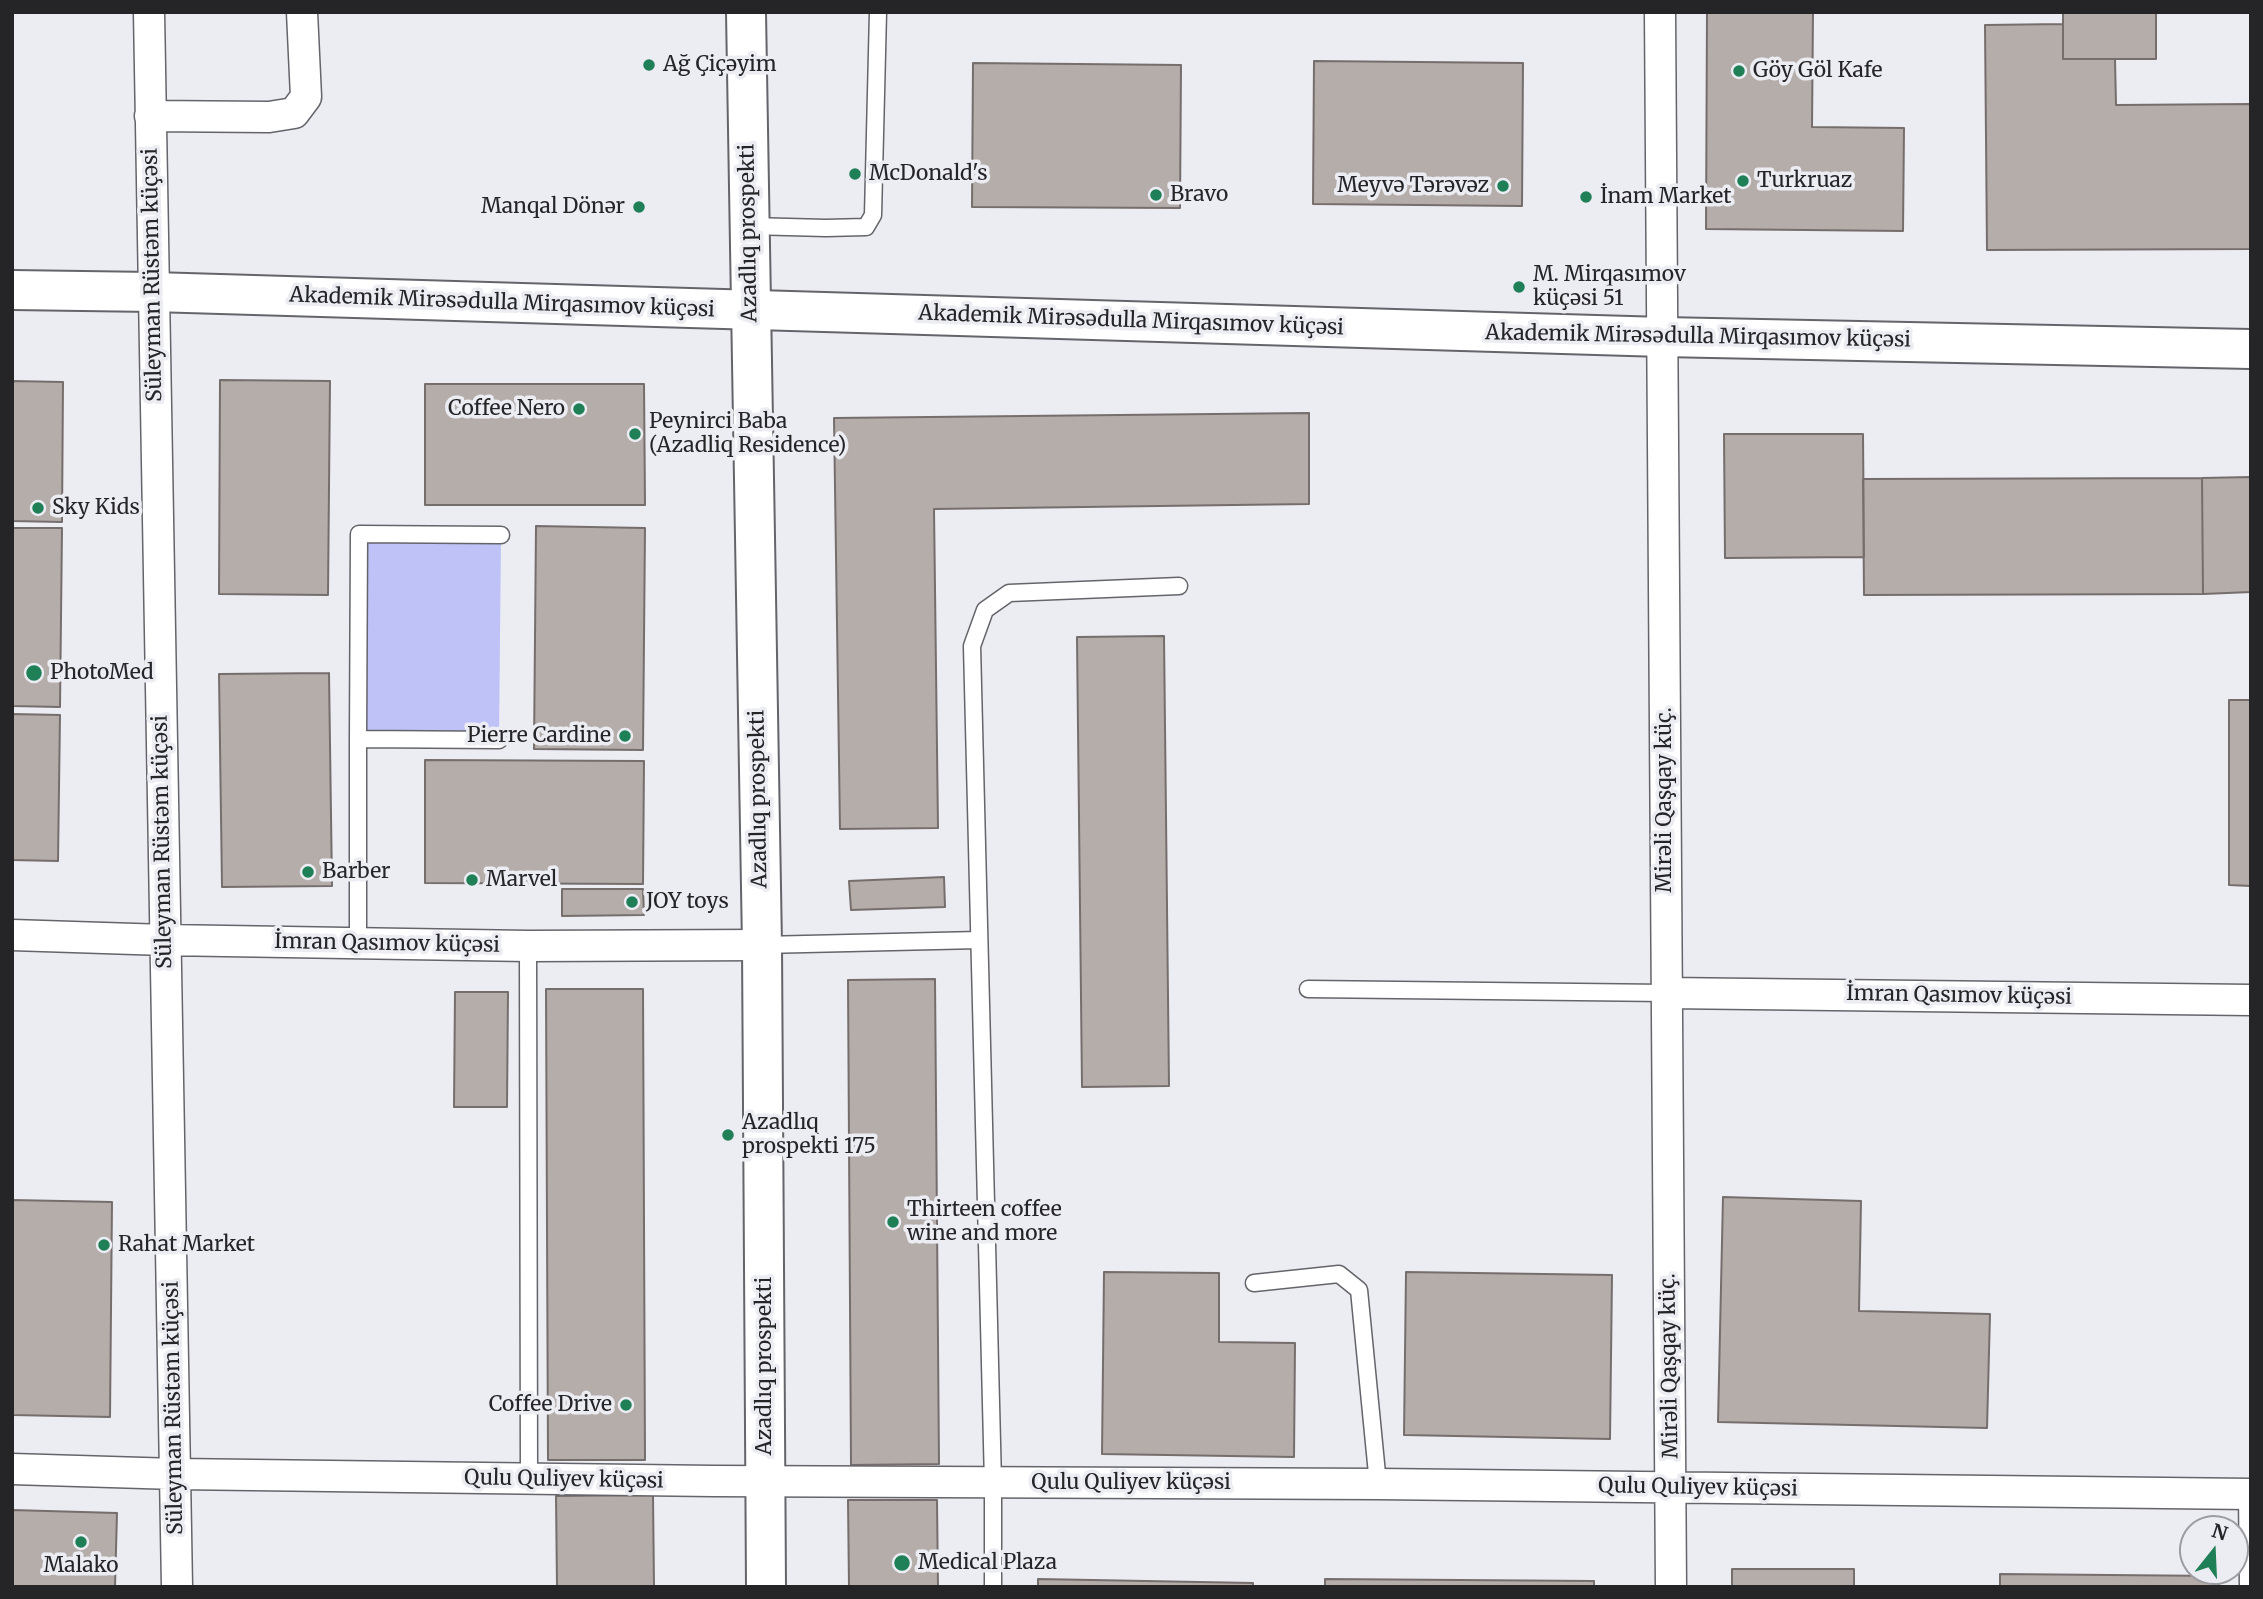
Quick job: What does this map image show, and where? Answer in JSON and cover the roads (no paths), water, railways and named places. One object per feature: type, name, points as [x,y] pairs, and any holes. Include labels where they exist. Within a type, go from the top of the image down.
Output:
[{"type":"street","name":"Süleyman Rüstəm küçəsi","points":[[149,12],[177,1587]]},
{"type":"street","points":[[150,116],[269,117],[294,113],[306,97],[303,12]]},
{"type":"street","name":"Azadlıq prospekti","points":[[746,12],[749,310],[762,945],[766,1587]]},
{"type":"street","name":"Mirəli Qaşqay küç.","points":[[1660,12],[1671,1587]]},
{"type":"street","name":"Akademik Mirəsədulla Mirqasımov küçəsi","points":[[12,290],[1663,337],[2251,349]]},
{"type":"street","name":"İmran Qasımov küçəsi","points":[[12,935],[527,946],[762,945]]},
{"type":"street","name":"İmran Qasımov küçəsi","points":[[1667,993],[2251,999]]},
{"type":"street","name":"Qulu Quliyev küçəsi","points":[[12,1469],[176,1474],[766,1482],[1378,1484],[2249,1494]]},
{"type":"lane","points":[[749,226],[827,229],[866,227],[873,215],[877,12]]},
{"type":"lane","points":[[358,943],[359,534],[501,535]]},
{"type":"lane","points":[[993,1587],[993,1483],[972,646],[985,610],[1009,593],[1179,586]]},
{"type":"lane","points":[[358,739],[499,740]]},
{"type":"lane","points":[[762,945],[979,940]]},
{"type":"lane","points":[[527,946],[529,1479]]},
{"type":"lane","points":[[1308,989],[1667,993]]},
{"type":"lane","points":[[1254,1283],[1339,1275],[1359,1290],[1378,1484]]},
{"type":"lane","points":[[2248,1587],[2249,1494]]},
{"type":"place","name":"Ağ Çiçəyim","points":[[649,65]]},
{"type":"place","name":"Göy Göl Kafe","points":[[1739,71]]},
{"type":"place","name":"McDonald's","points":[[855,174]]},
{"type":"place","name":"Turkruaz","points":[[1743,181]]},
{"type":"place","name":"Meyvə Tərəvəz","points":[[1503,186]]},
{"type":"place","name":"Bravo","points":[[1156,195]]},
{"type":"place","name":"İnam Market","points":[[1586,197]]},
{"type":"place","name":"Manqal Dönər","points":[[639,207]]},
{"type":"place","name":"M. Mirqasımov küçəsi 51","points":[[1519,287]]},
{"type":"place","name":"Coffee Nero","points":[[579,409]]},
{"type":"place","name":"Peynirci Baba (Azadliq Residence)","points":[[635,434]]},
{"type":"place","name":"Sky Kids","points":[[38,508]]},
{"type":"place","name":"PhotoMed","points":[[34,673]]},
{"type":"place","name":"Pierre Cardine","points":[[625,736]]},
{"type":"place","name":"Barber","points":[[308,872]]},
{"type":"place","name":"Marvel","points":[[472,880]]},
{"type":"place","name":"JOY toys","points":[[632,902]]},
{"type":"place","name":"Azadlıq prospekti 175","points":[[728,1135]]},
{"type":"place","name":"Thirteen coffee wine and more","points":[[893,1222]]},
{"type":"place","name":"Rahat Market","points":[[104,1245]]},
{"type":"place","name":"Coffee Drive","points":[[626,1405]]},
{"type":"place","name":"Malako","points":[[81,1542]]},
{"type":"place","name":"Medical Plaza","points":[[902,1563]]}]
